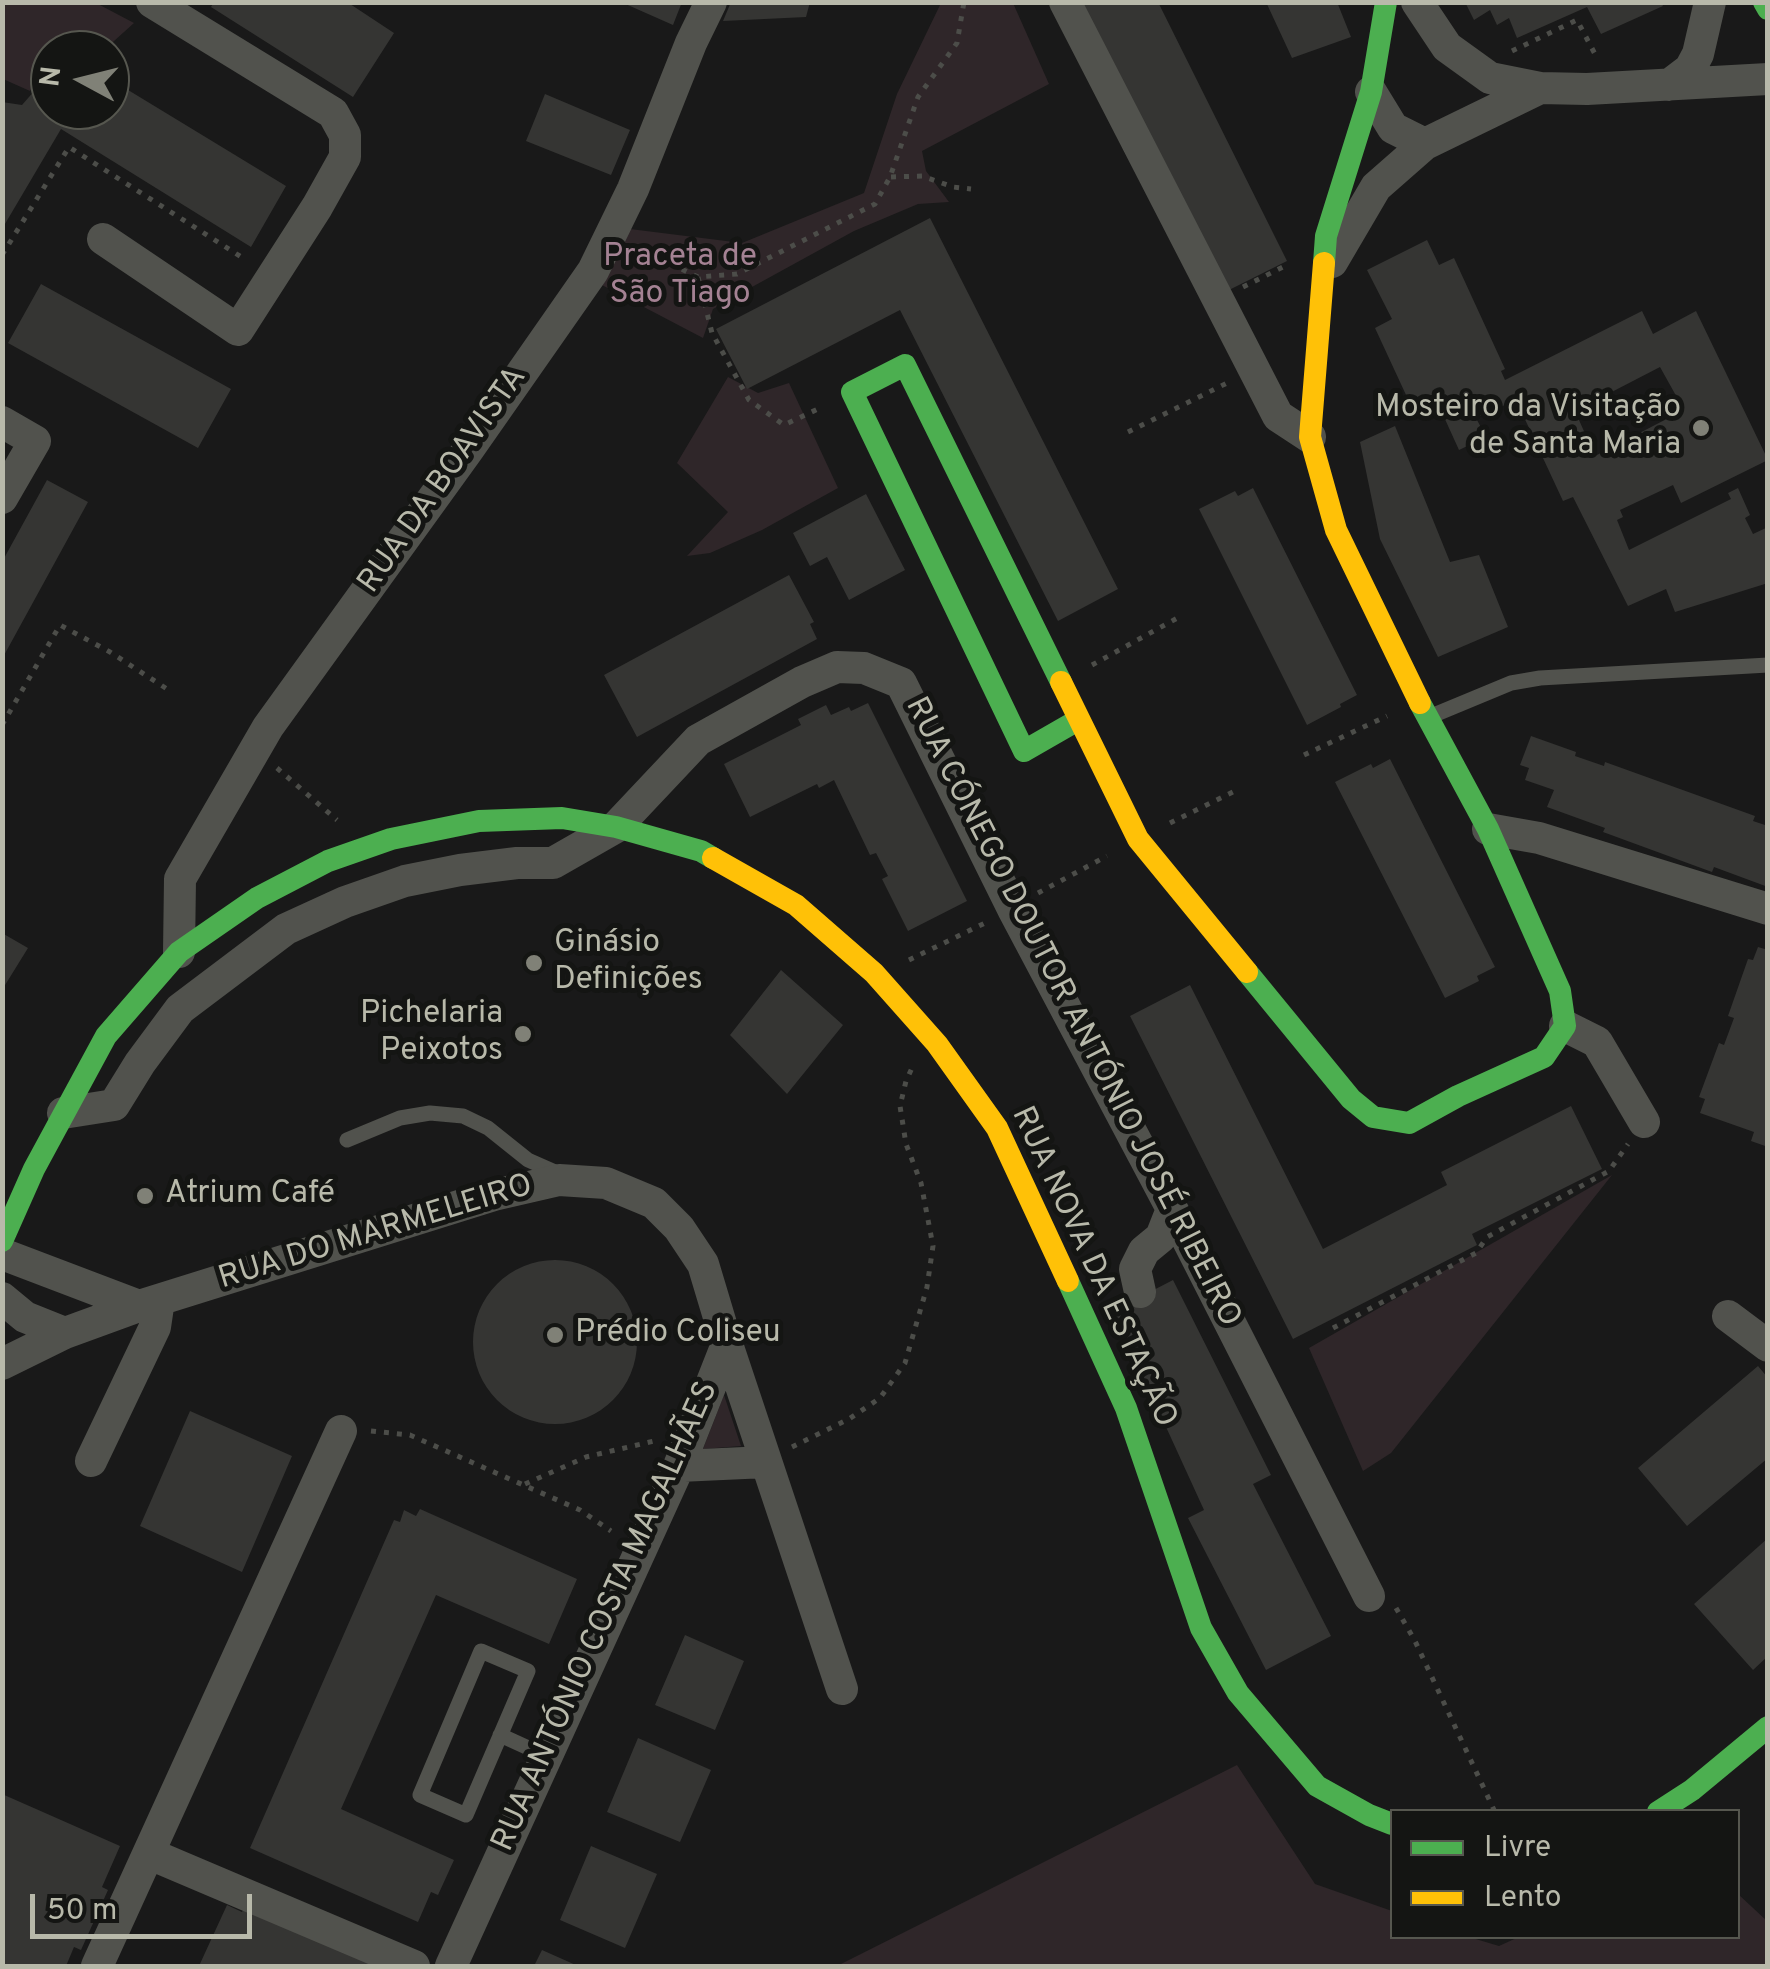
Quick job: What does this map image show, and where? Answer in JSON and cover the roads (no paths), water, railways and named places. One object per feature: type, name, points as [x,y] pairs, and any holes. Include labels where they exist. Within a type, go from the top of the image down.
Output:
[{"type":"street","points":[[104,240],[238,330],[345,158],[344,135],[333,114],[152,2]]},
{"type":"street","name":"RUA DA BOAVISTA","points":[[179,952],[180,879],[268,727],[593,271],[633,189],[710,2]]},
{"type":"street","points":[[1065,2],[1278,416],[1310,437]]},
{"type":"street","points":[[1078,720],[1024,751],[852,392],[904,365],[1138,839],[1351,1099],[1372,1117],[1409,1122],[1544,1057],[1566,1026],[1560,991],[1488,829],[1427,718],[1336,530],[1310,437],[1313,268],[1371,92],[1386,2]]},
{"type":"street","points":[[1417,2],[1447,47],[1490,78],[1540,88],[1587,89],[1768,80]]},
{"type":"street","points":[[1669,85],[1690,69],[1698,54],[1710,2]]},
{"type":"street","points":[[1313,268],[1376,186],[1426,144],[1540,88]]},
{"type":"street","points":[[1371,92],[1393,128],[1426,144]]},
{"type":"street","points":[[2,422],[35,441],[2,498]]},
{"type":"street","name":"RUA CÓNEGO DOUTOR ANTÓNIO JOSÉ RIBEIRO","points":[[63,1113],[114,1105],[180,1008],[286,929],[344,902],[405,881],[498,865],[553,862],[616,827],[698,740],[802,682],[837,667],[864,668],[901,683],[1013,908],[1384,1602]]},
{"type":"street","name":"RUA NOVA DA ESTAÇÃO","points":[[2,1241],[34,1169],[106,1036],[179,952],[257,898],[328,861],[391,839],[479,821],[562,818],[616,827],[701,852],[796,905],[874,973],[938,1044],[997,1128],[1063,1268],[1126,1408],[1201,1628],[1238,1693],[1318,1786],[1390,1823]]},
{"type":"street","points":[[1488,829],[1539,838],[1768,909]]},
{"type":"street","points":[[1566,1026],[1597,1042],[1644,1122]]},
{"type":"street","name":"RUA DO MARMELEIRO","points":[[2,1364],[65,1333],[149,1303],[494,1195],[559,1180],[606,1183],[654,1203],[679,1228],[703,1264]]},
{"type":"street","points":[[1140,1292],[1135,1269],[1144,1251],[1161,1237],[1172,1209]]},
{"type":"street","points":[[2,1254],[149,1303],[155,1327],[91,1461]]},
{"type":"street","name":"RUA ANTÓNIO COSTA MAGALHÃES","points":[[451,1966],[679,1466],[727,1344],[703,1264]]},
{"type":"street","points":[[2,1298],[25,1317],[65,1333]]},
{"type":"street","points":[[1728,1316],[1768,1346]]},
{"type":"street","points":[[727,1344],[842,1689]]},
{"type":"street","points":[[97,1966],[341,1431]]},
{"type":"street","points":[[679,1466],[766,1462]]},
{"type":"street","points":[[1663,1809],[1692,1790],[1768,1727]]},
{"type":"street","points":[[150,1854],[414,1966]]},
{"type":"lane","points":[[1427,718],[1511,683],[1540,678],[1768,665]]},
{"type":"lane","points":[[347,1140],[400,1118],[430,1113],[463,1116],[488,1128],[528,1160],[574,1181]]},
{"type":"lane","points":[[481,1651],[528,1671],[500,1736],[466,1815],[420,1795],[481,1651]]},
{"type":"lane","points":[[500,1736],[546,1756]]},
{"type":"place","name":"Mosteiro da Visitação de Santa Maria","points":[[1701,428]]},
{"type":"place","name":"Ginásio Definições","points":[[534,963]]},
{"type":"place","name":"Pichelaria Peixotos","points":[[523,1034]]},
{"type":"place","name":"Atrium Café","points":[[145,1196]]},
{"type":"place","name":"Prédio Coliseu","points":[[555,1335]]},
{"type":"park label","name":"Praceta de São Tiago","points":[[680,278]]}]
